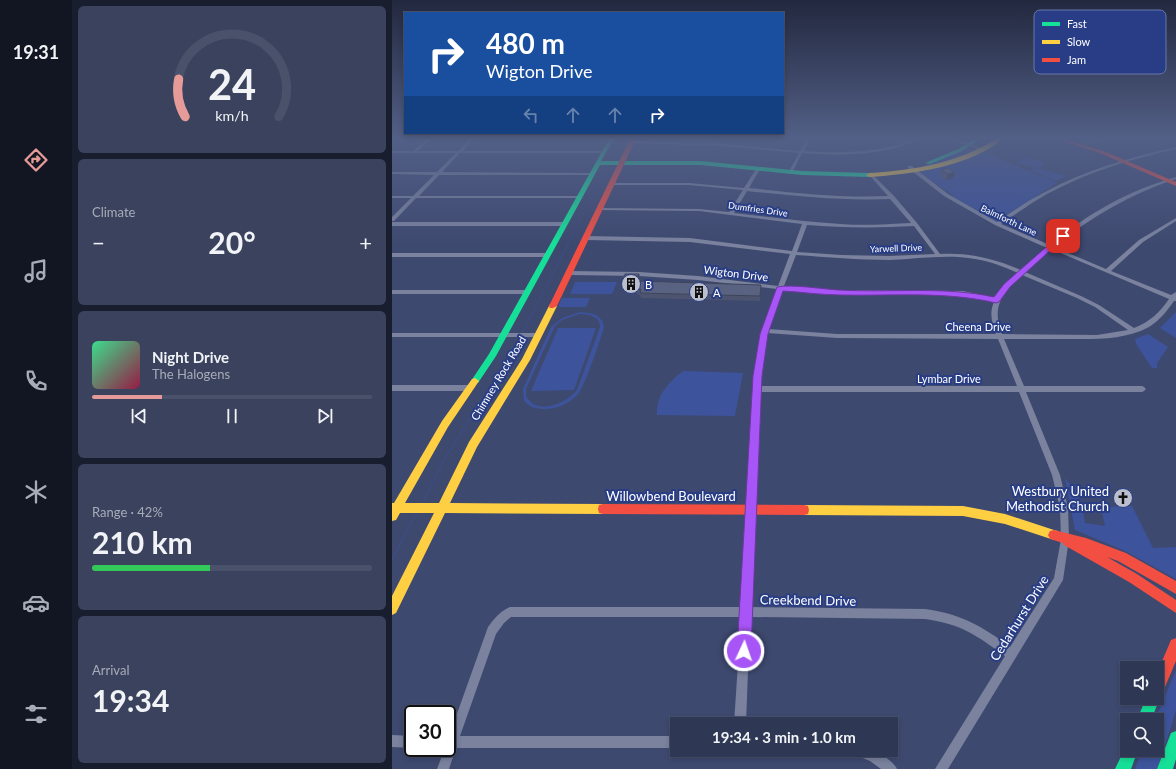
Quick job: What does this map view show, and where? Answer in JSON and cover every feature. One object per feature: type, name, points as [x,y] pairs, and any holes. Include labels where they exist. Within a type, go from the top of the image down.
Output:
[{"type":"main road","name":"Chimney Rock Road","points":[[392,609],[440,509],[473,445],[526,360],[534,335],[569,273],[612,184],[615,173]]},
{"type":"main road","points":[[790,173],[839,176],[886,173]]},
{"type":"main road","points":[[1154,173],[1173,181]]},
{"type":"main road","name":"Chimney Rock Road","points":[[394,511],[445,424],[508,335],[526,292],[591,174]]},
{"type":"main road","name":"Willowbend Boulevard","points":[[394,511],[408,508],[962,511],[1005,519],[1065,539],[1086,542],[1122,557],[1176,588]]},
{"type":"main road","name":"Willowbend Boulevard","points":[[1065,539],[1085,552],[1133,578],[1176,607]]},
{"type":"main road","points":[[1164,673],[1176,645]]},
{"type":"main road","points":[[1165,769],[1176,738]]},
{"type":"main road","points":[[1123,769],[1128,757]]},
{"type":"street","points":[[392,173],[591,174]]},
{"type":"street","points":[[392,220],[438,173]]},
{"type":"street","points":[[731,213],[755,173]]},
{"type":"street","name":"Balmforth Lane","points":[[917,173],[946,196],[997,224],[1049,247],[1175,297]]},
{"type":"street","points":[[997,224],[1047,193],[1093,173]]},
{"type":"street","points":[[872,175],[915,224],[938,255]]},
{"type":"street","points":[[996,300],[1007,285],[1049,247],[1079,224],[1104,208],[1127,196],[1173,181]]},
{"type":"street","points":[[612,184],[693,184],[832,198],[892,197]]},
{"type":"street","points":[[392,197],[579,197]]},
{"type":"street","name":"Dumfries Drive","points":[[600,209],[685,209],[731,213],[805,223],[866,226],[915,224]]},
{"type":"street","points":[[1108,271],[1141,241],[1176,219]]},
{"type":"street","points":[[740,717],[757,389],[764,331],[805,223]]},
{"type":"street","points":[[392,224],[564,224]]},
{"type":"street","name":"Yarwell Drive","points":[[586,238],[690,240],[794,253],[861,258],[938,255],[975,257],[1022,272],[1098,306],[1134,331]]},
{"type":"street","points":[[392,255],[547,255]]},
{"type":"street","name":"Wigton Drive","points":[[569,273],[668,276],[839,293],[959,293],[996,300]]},
{"type":"street","points":[[392,292],[526,292]]},
{"type":"street","name":"Cheena Drive","points":[[764,331],[837,336],[1097,337],[1134,331],[1151,323],[1175,297]]},
{"type":"street","name":"Cedarhurst Drive","points":[[941,769],[1058,580],[1065,539],[1064,508],[1061,490],[1050,458],[993,318],[996,300]]},
{"type":"street","points":[[392,335],[534,335]]},
{"type":"street","points":[[392,388],[470,388]]},
{"type":"street","name":"Lymbar Drive","points":[[757,389],[1142,389]]},
{"type":"street","name":"Creekbend Drive","points":[[456,726],[492,631],[500,619],[510,612],[515,611],[925,614],[944,616],[970,626],[1011,654]]},
{"type":"street","points":[[392,741],[404,742]]},
{"type":"street","points":[[456,742],[670,742]]},
{"type":"street","points":[[443,769],[446,757]]},
{"type":"street","points":[[874,757],[891,769]]},
{"type":"shaded area","points":[[921,173],[1033,173],[1057,183],[996,221],[956,198]]},
{"type":"shaded area","points":[[1037,173],[1055,173],[1067,176],[1056,181],[1042,176],[1043,175]]},
{"type":"shaded area","points":[[575,282],[617,282],[612,294],[570,294]]},
{"type":"shaded area","points":[[562,298],[590,298],[586,307],[558,307]]},
{"type":"shaded area","points":[[580,312],[588,313],[601,319],[604,327],[589,372],[578,394],[567,403],[559,407],[539,409],[528,404],[524,400],[523,389],[551,327],[562,318]],"holes":[[[583,314],[596,318],[600,323],[600,327],[577,390],[566,400],[552,406],[544,407],[531,402],[526,396],[526,389],[555,326],[562,320]]]},
{"type":"shaded area","points":[[1176,312],[1176,338],[1160,328]]},
{"type":"shaded area","points":[[558,328],[596,328],[574,390],[531,391]]},
{"type":"shaded area","points":[[1148,334],[1168,347],[1157,363],[1157,368],[1152,368],[1136,344],[1135,339]]},
{"type":"shaded area","points":[[683,371],[743,373],[735,416],[657,415],[657,408],[661,395],[672,380]]},
{"type":"shaded area","points":[[1065,478],[1070,484],[1076,485],[1079,499],[1081,500],[1085,523],[1105,526],[1101,507],[1132,506],[1153,548],[1176,547],[1176,579],[1125,551],[1075,530]]},
{"type":"shaded area","points":[[1176,670],[1176,710],[1164,749],[1164,713],[1158,713],[1161,705],[1164,705],[1164,699]]},
{"type":"shaded area","points":[[1139,757],[1161,757],[1157,769],[1135,769]]},
{"type":"building","points":[[625,274],[639,274],[635,284],[621,283]]},
{"type":"building","points":[[639,281],[761,285],[760,296],[640,293],[641,289],[635,289]]},
{"type":"waterway","points":[[571,237],[604,173]]},
{"type":"waterway","points":[[421,505],[446,457],[514,349],[572,236]]},
{"type":"waterway","points":[[401,542],[417,512]]},
{"type":"waterway","points":[[392,559],[402,541]]},
{"type":"traffic: fast","points":[[475,381],[492,356],[592,173]]},
{"type":"traffic: fast","points":[[801,173],[869,175]]},
{"type":"traffic: fast","points":[[1147,713],[1150,705]]},
{"type":"traffic: fast","points":[[1165,769],[1176,738]]},
{"type":"traffic: fast","points":[[1123,769],[1128,757]]},
{"type":"traffic: slow","points":[[869,175],[896,173]]},
{"type":"traffic: slow","points":[[392,609],[473,445],[526,360],[553,306]]},
{"type":"traffic: slow","points":[[392,516],[445,424],[475,381]]},
{"type":"traffic: slow","points":[[392,508],[603,509]]},
{"type":"traffic: slow","points":[[804,510],[963,511],[1005,519],[1054,535]]},
{"type":"traffic: jam","points":[[553,306],[617,173]]},
{"type":"traffic: jam","points":[[1150,173],[1176,184]]},
{"type":"traffic: jam","points":[[603,509],[804,510]]},
{"type":"traffic: jam","points":[[1054,535],[1086,543],[1122,557],[1176,588]]},
{"type":"traffic: jam","points":[[1068,541],[1133,578],[1176,607]]},
{"type":"traffic: jam","points":[[1164,673],[1176,645]]},
{"type":"place","name":"B","points":[[631,284]]},
{"type":"place","name":"A","points":[[699,292]]},
{"type":"place","name":"Westbury United Methodist Church","points":[[1123,498]]},
{"type":"route","points":[[744,651],[758,376],[764,334],[780,288],[839,293],[963,293],[996,300],[1007,285],[1063,236]]}]
